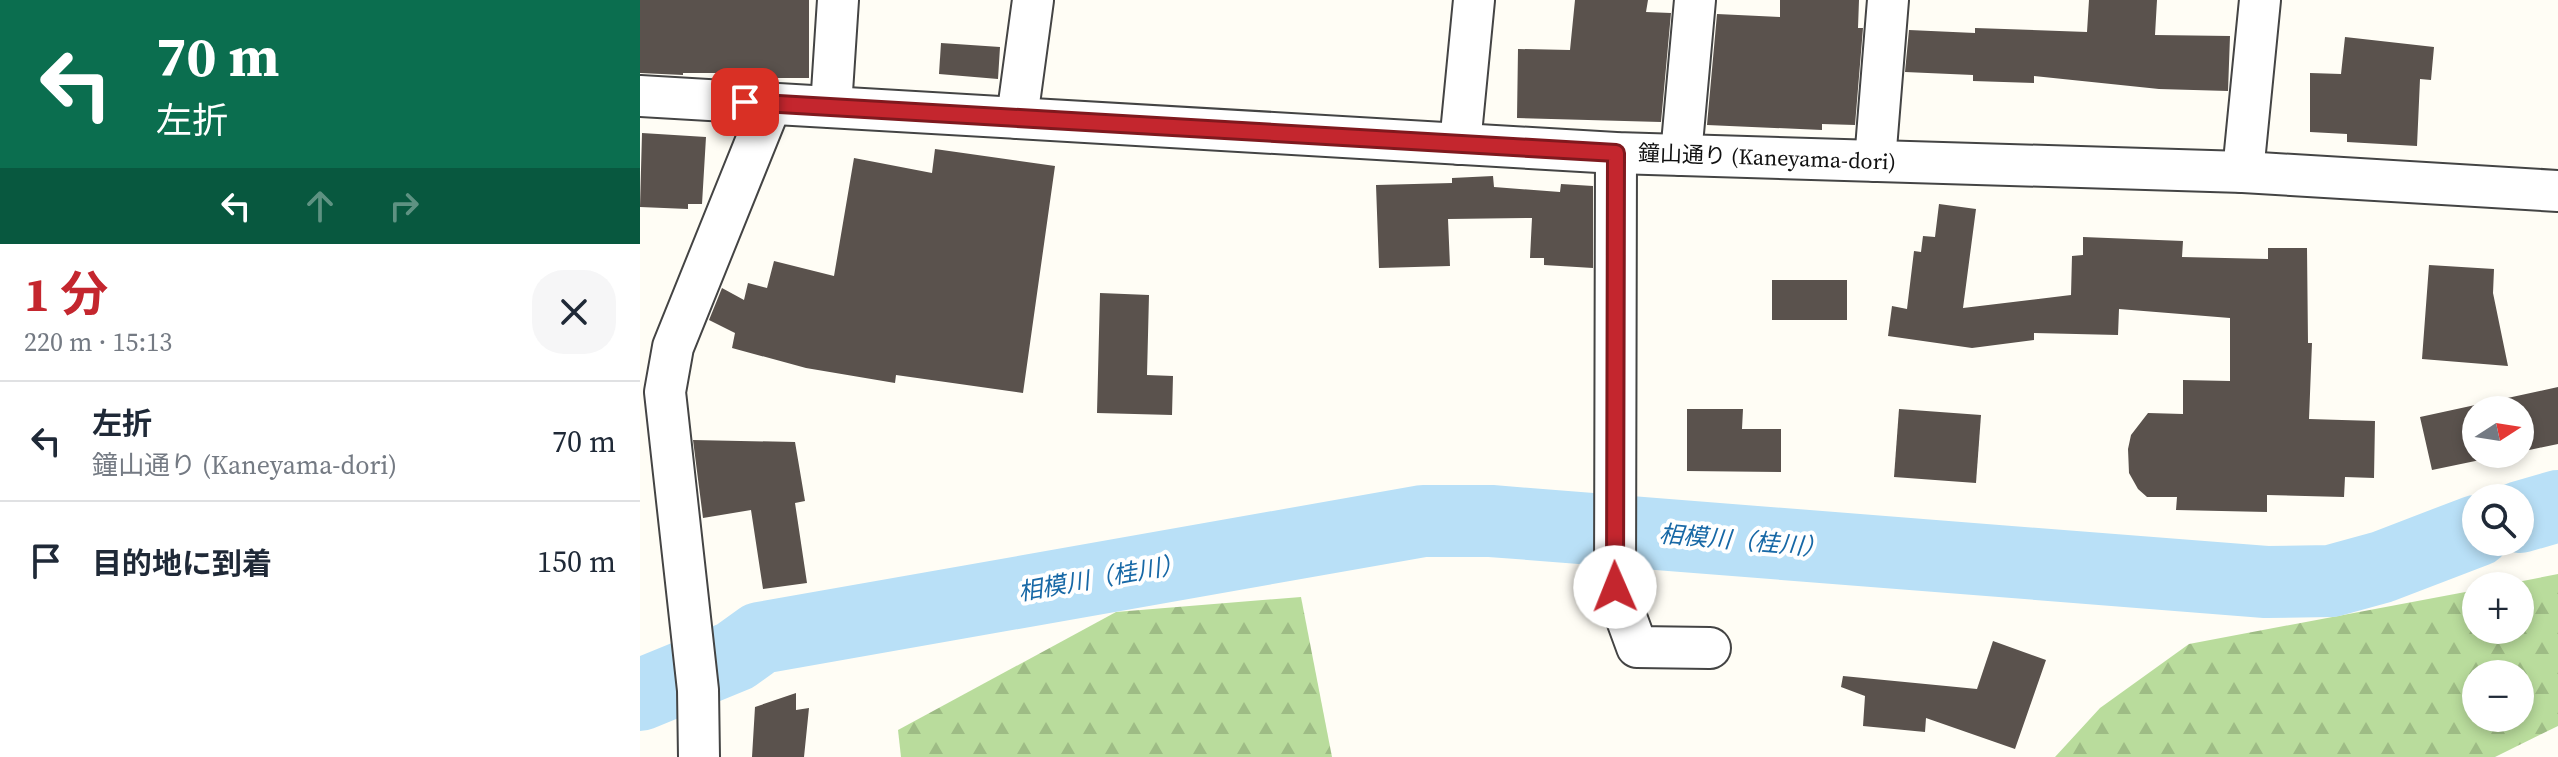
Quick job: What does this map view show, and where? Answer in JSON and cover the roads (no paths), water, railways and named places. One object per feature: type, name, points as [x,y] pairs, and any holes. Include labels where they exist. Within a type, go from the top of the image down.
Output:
[{"type":"street","points":[[831,107],[838,0]]},
{"type":"street","points":[[1017,118],[1033,0]]},
{"type":"street","points":[[1460,144],[1474,0]]},
{"type":"street","points":[[1681,155],[1695,0]]},
{"type":"street","points":[[1875,161],[1888,0]]},
{"type":"street","points":[[2243,172],[2260,0]]},
{"type":"street","name":"鐘山通り (Kaneyama-dori)","points":[[640,96],[1616,153],[2243,172],[2558,191]]},
{"type":"street","points":[[699,757],[698,690],[665,392],[673,347],[771,104]]},
{"type":"street","points":[[1616,153],[1615,587],[1637,647],[1710,648]]},
{"type":"waterway","name":"相模川（桂川）","points":[[2534,513],[2558,506]]},
{"type":"waterway","name":"相模川（桂川）","points":[[640,695],[735,656],[760,638],[1423,521],[1491,521],[2266,582],[2331,581],[2382,567],[2462,536]]}]
